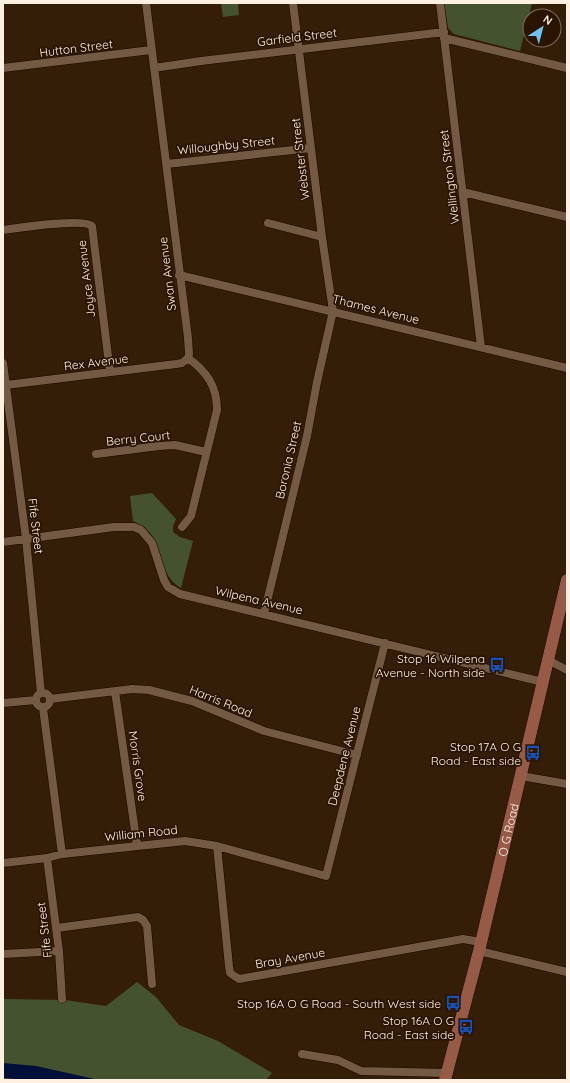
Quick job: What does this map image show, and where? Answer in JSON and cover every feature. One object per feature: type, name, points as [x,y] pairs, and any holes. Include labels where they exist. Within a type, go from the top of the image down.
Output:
[{"type":"main road","name":"O G Road","points":[[446,1077],[480,946],[567,580]]},
{"type":"street","name":"Swan Avenue","points":[[146,3],[188,338],[188,358]]},
{"type":"street","name":"Webster Street","points":[[293,3],[322,237],[333,311]]},
{"type":"street","name":"Wellington Street","points":[[440,3],[481,348]]},
{"type":"street","name":"Garfield Street","points":[[154,68],[299,49],[444,35]]},
{"type":"street","points":[[444,35],[567,68]]},
{"type":"street","name":"Hutton Street","points":[[3,68],[151,50]]},
{"type":"street","name":"Willoughby Street","points":[[167,164],[311,148]]},
{"type":"street","points":[[463,192],[567,217]]},
{"type":"street","name":"Joyce Avenue","points":[[3,230],[76,222],[89,224],[92,226],[110,372]]},
{"type":"street","points":[[268,223],[322,237]]},
{"type":"street","name":"Thames Avenue","points":[[179,275],[567,368]]},
{"type":"street","name":"Boronia Street","points":[[264,614],[307,436],[317,382],[333,311]]},
{"type":"street","points":[[182,527],[190,516],[217,410],[216,392],[210,380],[197,365],[188,358]]},
{"type":"street","name":"Rex Avenue","points":[[6,385],[176,364],[182,363],[188,358]]},
{"type":"street","name":"Fife Street","points":[[3,363],[26,539],[41,693]]},
{"type":"street","points":[[3,438],[12,437]]},
{"type":"street","name":"Berry Court","points":[[96,454],[159,446],[175,446],[206,452]]},
{"type":"street","name":"Wilpena Avenue","points":[[3,542],[114,527],[134,527],[141,530],[152,543],[161,575],[168,586],[180,594],[385,643],[544,677]]},
{"type":"street","name":"Deepdene Avenue","points":[[326,876],[385,643]]},
{"type":"street","points":[[548,660],[564,669]]},
{"type":"street","points":[[544,677],[564,669]]},
{"type":"street","name":"Harris Road","points":[[50,699],[145,689],[192,701],[264,731],[357,755]]},
{"type":"street","name":"Morris Grove","points":[[115,691],[137,845]]},
{"type":"street","points":[[41,693],[49,696],[50,699],[48,706],[43,708],[37,705],[36,700],[38,694],[41,693]]},
{"type":"street","points":[[3,704],[36,700]]},
{"type":"street","points":[[43,708],[62,854]]},
{"type":"street","points":[[521,776],[567,784]]},
{"type":"street","name":"William Road","points":[[3,863],[177,840],[217,846],[326,876]]},
{"type":"street","name":"Bray Avenue","points":[[217,846],[230,973],[239,979],[463,939],[480,946]]},
{"type":"street","name":"Fife Street","points":[[47,858],[57,928],[62,999]]},
{"type":"street","points":[[57,928],[138,917],[143,920],[147,926],[152,984]]},
{"type":"street","points":[[480,946],[567,972]]},
{"type":"street","points":[[3,954],[59,951]]},
{"type":"street","points":[[302,1054],[338,1060],[362,1071],[446,1077]]},
{"type":"green space","points":[[221,3],[238,3],[239,15],[223,17]]},
{"type":"green space","points":[[444,3],[532,3],[531,8],[522,8],[522,43],[520,51],[454,34],[448,28]]},
{"type":"green space","points":[[152,493],[176,519],[173,526],[173,532],[180,537],[193,541],[181,588],[172,581],[166,572],[157,545],[152,536],[144,528],[133,521],[130,496]]},
{"type":"green space","points":[[137,982],[156,997],[179,1025],[218,1041],[272,1073],[266,1080],[3,1080],[3,999],[65,1000],[106,1006]]},
{"type":"water","points":[[3,1063],[36,1066],[99,1080],[30,1080],[3,1078]]},
{"type":"place","name":"Stop 16 Wilpena Avenue - North side","points":[[497,665]]},
{"type":"place","name":"Stop 17A O G Road - East side","points":[[533,753]]},
{"type":"place","name":"Stop 16A O G Road - South West side","points":[[453,1003]]},
{"type":"place","name":"Stop 16A O G Road - East side","points":[[466,1027]]}]
